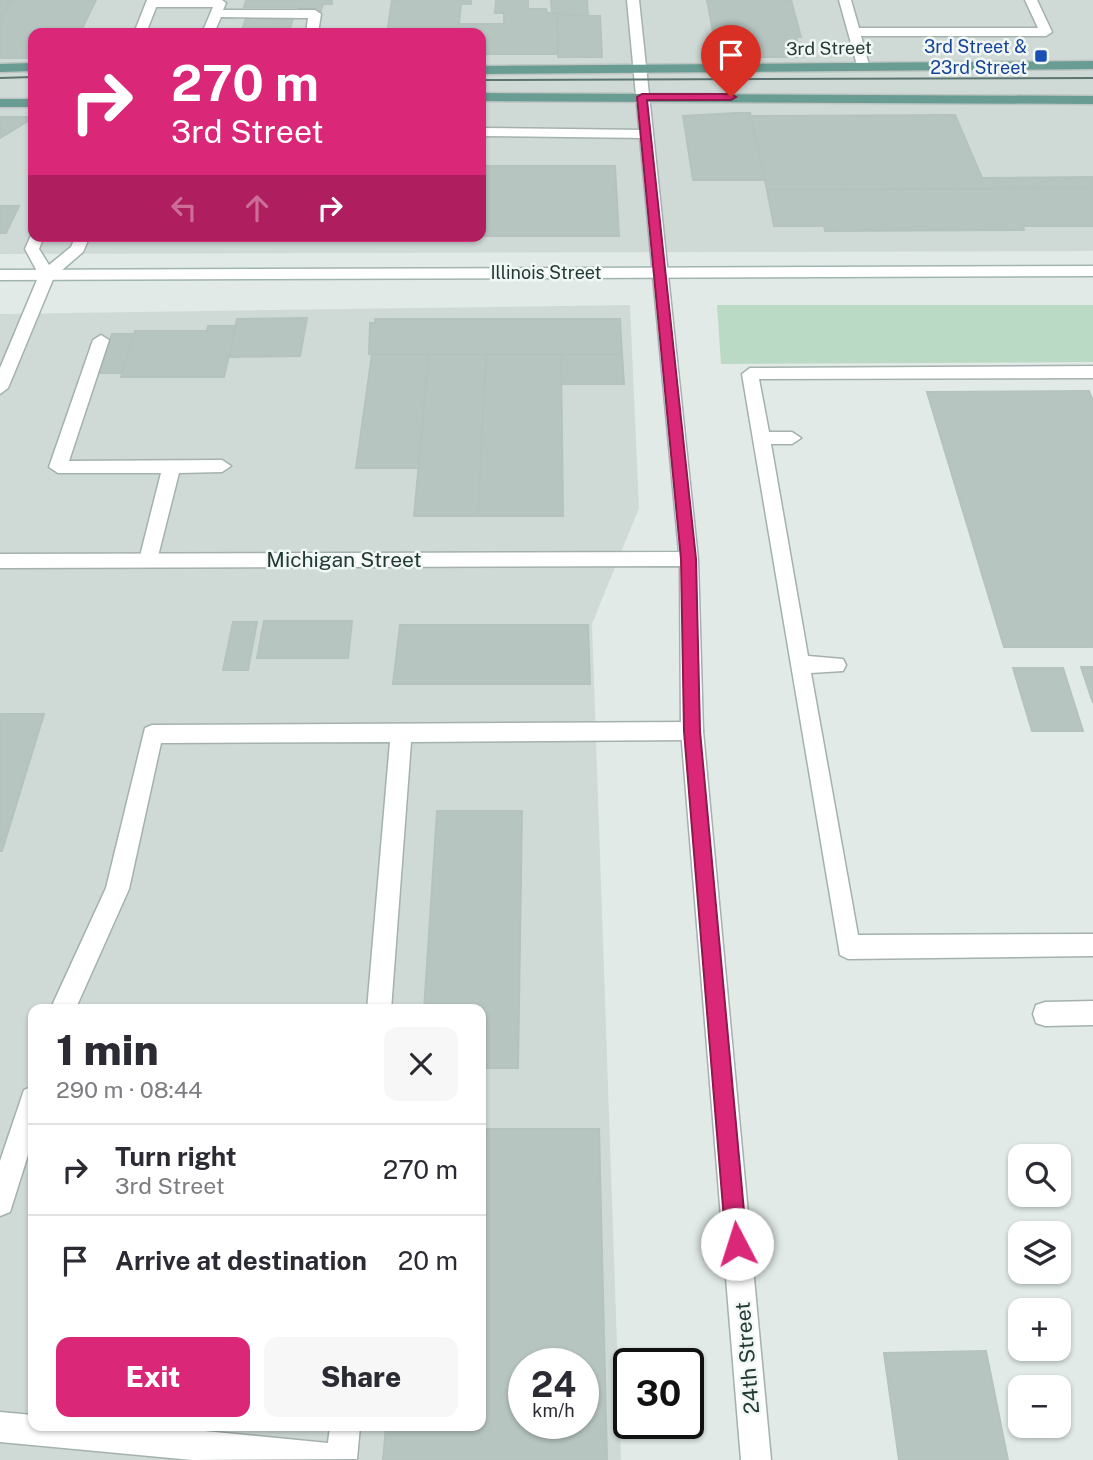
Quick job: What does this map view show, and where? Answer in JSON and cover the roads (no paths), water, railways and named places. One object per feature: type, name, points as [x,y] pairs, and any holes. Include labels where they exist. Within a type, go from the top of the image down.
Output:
[{"type":"main road","name":"3rd Street","points":[[486,70],[1093,65]]},
{"type":"main road","points":[[0,68],[28,67]]},
{"type":"main road","points":[[486,97],[1093,100]]},
{"type":"main road","points":[[0,103],[28,103]]},
{"type":"street","name":"24th Street","points":[[633,0],[689,559],[692,731],[756,1460]]},
{"type":"street","points":[[845,0],[863,65]]},
{"type":"street","points":[[855,32],[1046,32],[1031,0]]},
{"type":"street","points":[[142,28],[153,2],[220,3],[210,28]]},
{"type":"street","points":[[215,13],[316,14],[313,28]]},
{"type":"street","points":[[486,132],[646,134]]},
{"type":"street","points":[[35,242],[32,249],[47,275]]},
{"type":"street","points":[[0,388],[47,275],[78,249],[81,242]]},
{"type":"street","name":"Illinois Street","points":[[0,275],[1093,271]]},
{"type":"street","points":[[102,340],[58,467],[222,466]]},
{"type":"street","points":[[1093,372],[750,374],[848,947],[1093,946]]},
{"type":"street","points":[[761,438],[792,438]]},
{"type":"street","points":[[148,560],[172,466]]},
{"type":"street","name":"Michigan Street","points":[[0,561],[689,559]]},
{"type":"street","points":[[800,664],[836,665]]},
{"type":"street","points":[[65,1004],[117,889],[152,734],[692,731]]},
{"type":"street","points":[[379,1004],[401,732]]},
{"type":"street","points":[[1045,1014],[1093,1013]]},
{"type":"street","points":[[0,1202],[28,1115]]},
{"type":"street","points":[[0,1427],[28,1430]]},
{"type":"street","points":[[43,1431],[342,1459],[345,1431]]},
{"type":"tram line","points":[[0,78],[28,77]]},
{"type":"tram line","points":[[486,80],[1093,78]]},
{"type":"place","name":"3rd Street & 23rd Street","points":[[1041,56]]}]
